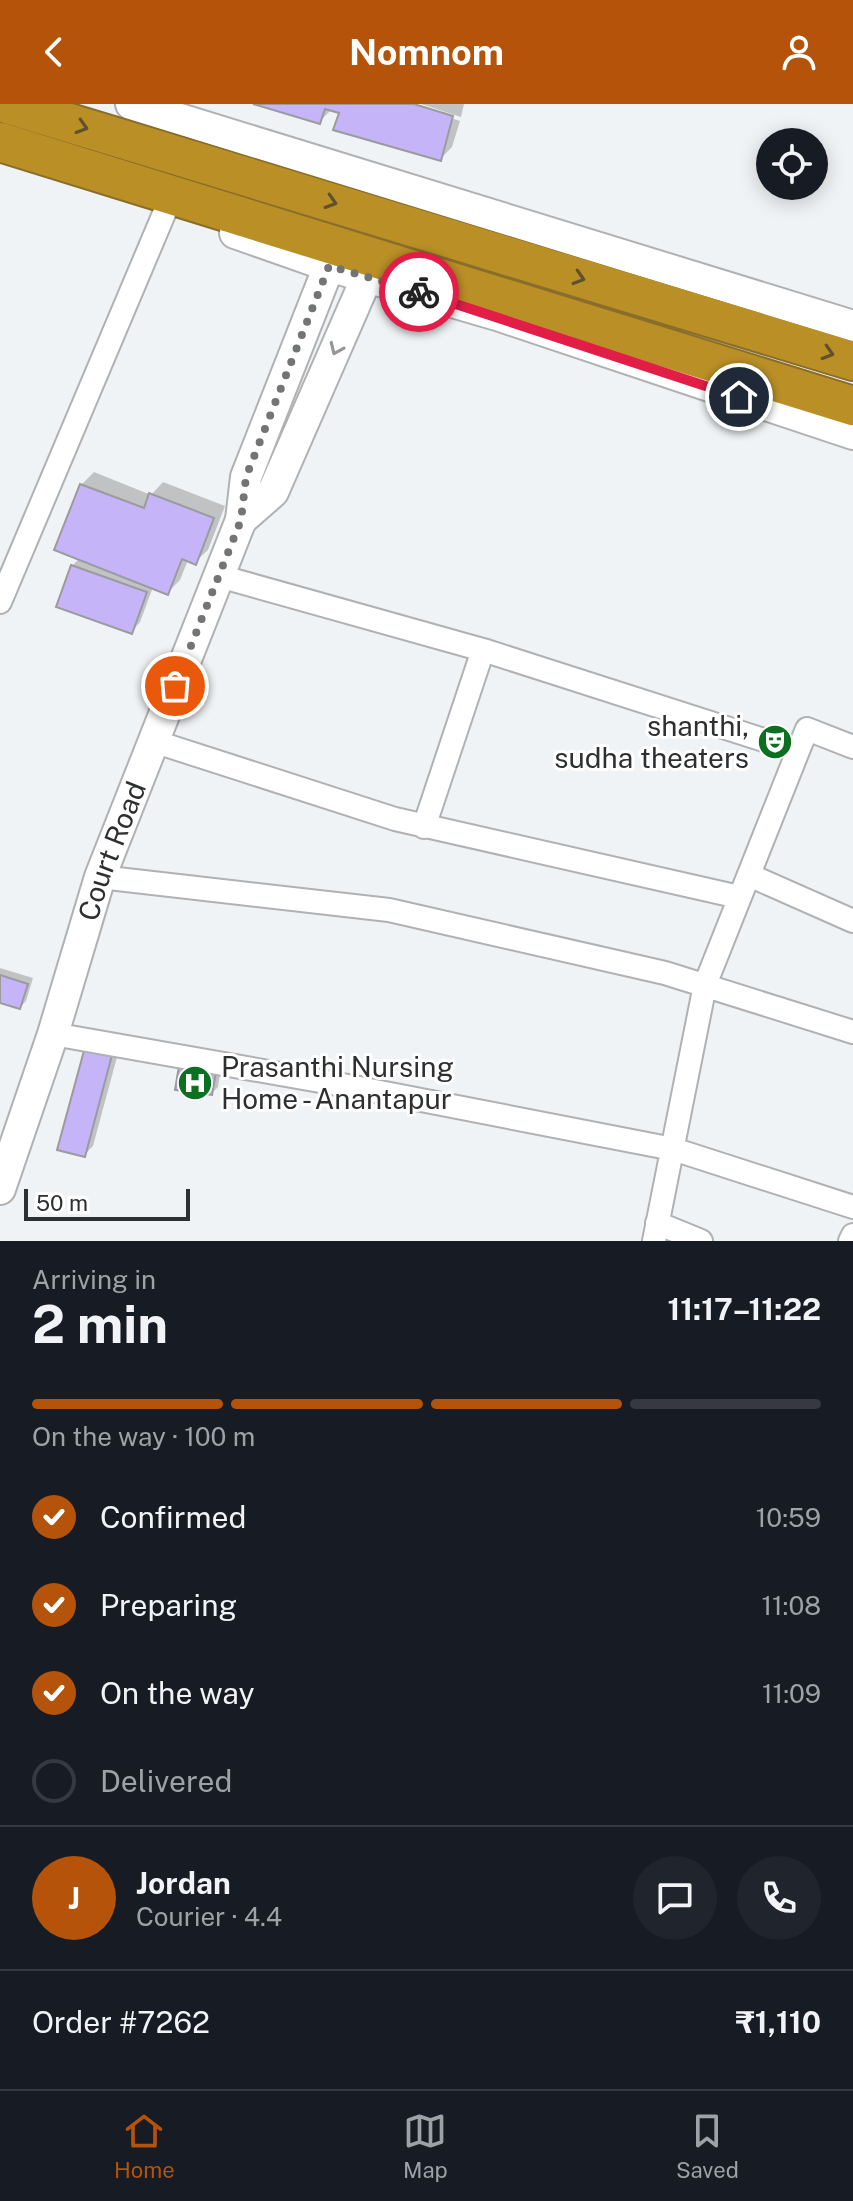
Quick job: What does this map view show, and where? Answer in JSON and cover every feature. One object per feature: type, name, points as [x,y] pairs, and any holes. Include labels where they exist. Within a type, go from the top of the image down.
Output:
[{"type":"highway","points":[[7,104],[853,361]]},
{"type":"highway","points":[[0,142],[853,406]]},
{"type":"street","points":[[131,104],[853,326]]},
{"type":"street","points":[[0,151],[329,266],[497,315],[853,434]]},
{"type":"street","points":[[0,602],[166,209]]},
{"type":"street","name":"Court Road","points":[[0,1189],[53,1034],[100,877],[241,520],[246,477],[329,266]]},
{"type":"street","name":"Court Road","points":[[241,520],[273,492],[367,277]]},
{"type":"street","points":[[219,576],[483,650],[798,751]]},
{"type":"street","points":[[424,827],[483,650]]},
{"type":"street","points":[[701,1241],[656,1232],[705,985],[807,729],[853,747]]},
{"type":"street","points":[[153,741],[424,827],[739,897]]},
{"type":"street","points":[[749,875],[853,921]]},
{"type":"street","points":[[100,877],[389,910],[665,973],[853,1032]]},
{"type":"street","points":[[53,1034],[354,1087],[673,1149],[853,1207]]},
{"type":"street","points":[[850,1241],[853,1235]]},
{"type":"building","points":[[253,104],[414,104],[453,116],[441,161],[333,130],[339,113],[325,109],[320,124]]},
{"type":"building","points":[[80,484],[144,508],[149,493],[214,518],[196,565],[182,559],[168,595],[54,550]]},
{"type":"building","points":[[71,565],[147,592],[132,634],[56,607]]},
{"type":"building","points":[[0,975],[28,984],[20,1009],[0,1003]]},
{"type":"building","points":[[85,1047],[112,1055],[85,1157],[57,1150]]},
{"type":"building","points":[[179,1066],[216,1072],[212,1095],[175,1090]]},
{"type":"way so far","points":[[175,686],[241,520],[246,477],[329,266],[419,292]]},
{"type":"place","name":"shanthi, sudha theaters","points":[[775,742]]},
{"type":"place","name":"Prasanthi Nursing Home - Anantapur","points":[[195,1083]]},
{"type":"route","points":[[419,292],[497,315],[739,397]]}]
